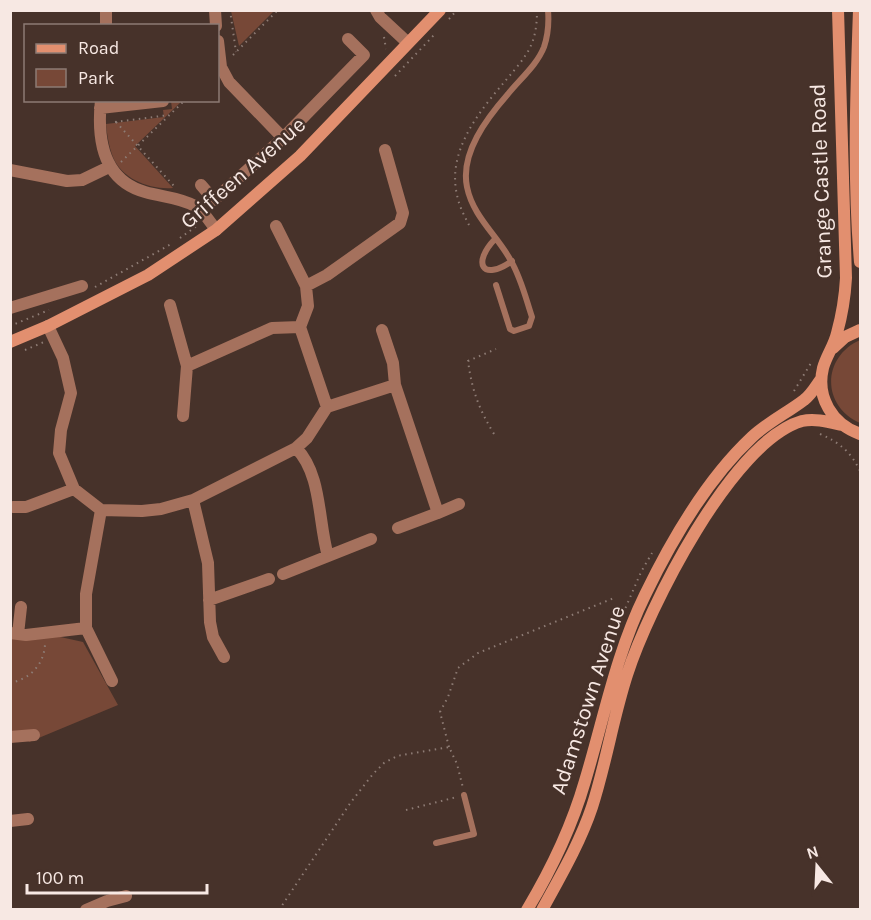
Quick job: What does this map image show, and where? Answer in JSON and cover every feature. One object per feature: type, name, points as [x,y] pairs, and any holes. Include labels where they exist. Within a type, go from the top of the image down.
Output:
[{"type":"street","points":[[376,10],[380,17],[408,43]]},
{"type":"street","name":"Griffeen Avenue","points":[[10,342],[48,326],[148,275],[216,230],[300,156],[440,10]]},
{"type":"street","name":"Grange Castle Road","points":[[821,379],[832,349],[844,301],[846,278],[838,10]]},
{"type":"street","name":"Grange Castle Road","points":[[859,10],[857,126],[861,262]]},
{"type":"street","points":[[201,185],[214,200],[283,138],[364,55],[348,39]]},
{"type":"street","points":[[219,50],[221,67],[229,82],[283,138]]},
{"type":"street","points":[[155,102],[100,109],[99,130],[104,154],[111,169],[124,181],[138,189],[172,196],[197,206],[216,230]]},
{"type":"street","points":[[306,286],[327,275],[400,223],[403,213],[385,150]]},
{"type":"street","points":[[10,170],[67,181],[82,180],[111,169]]},
{"type":"street","points":[[276,226],[306,286],[308,306],[300,327],[327,407]]},
{"type":"street","points":[[10,308],[85,288]]},
{"type":"street","points":[[170,305],[187,366],[183,416]]},
{"type":"street","points":[[48,326],[63,358],[70,393],[60,430],[59,453],[74,489],[101,510],[161,509],[193,500],[296,448],[307,438],[327,407],[395,385]]},
{"type":"street","points":[[187,366],[272,328],[300,327]]},
{"type":"street","points":[[382,330],[393,363],[395,385],[438,513]]},
{"type":"street","points":[[832,349],[845,337],[861,330]]},
{"type":"street","points":[[821,379],[825,403],[842,425],[861,434]]},
{"type":"street","name":"Adamstown Avenue","points":[[527,909],[567,834],[585,782],[621,651],[645,595],[671,545],[697,504],[737,452],[772,421],[805,399],[821,379]]},
{"type":"street","name":"Adamstown Avenue","points":[[542,909],[564,871],[592,808],[627,674],[653,608],[680,556],[741,468],[762,446],[791,425],[804,421],[824,421],[842,425]]},
{"type":"street","points":[[296,448],[305,457],[315,488],[328,556]]},
{"type":"street","points":[[13,507],[26,507],[74,489]]},
{"type":"street","points":[[193,500],[208,563],[210,622],[213,637],[224,657]]},
{"type":"street","points":[[398,528],[459,504]]},
{"type":"street","points":[[101,510],[86,594],[87,628],[112,681]]},
{"type":"street","points":[[283,574],[370,539]]},
{"type":"street","points":[[209,600],[269,579]]},
{"type":"street","points":[[21,607],[14,634],[87,628]]},
{"type":"street","points":[[10,736],[34,735]]},
{"type":"street","points":[[10,822],[28,819]]},
{"type":"street","points":[[86,909],[126,896]]},
{"type":"lane","points":[[496,285],[510,329],[514,332],[529,326],[532,317],[512,261],[471,201],[467,186],[467,164],[479,134],[501,102],[530,70],[539,55],[546,38],[548,10]]},
{"type":"lane","points":[[495,239],[483,253],[483,266],[491,271],[497,270],[512,261]]},
{"type":"lane","points":[[436,843],[474,834],[465,795]]},
{"type":"path","points":[[230,10],[236,52]]},
{"type":"path","points":[[221,67],[278,10]]},
{"type":"path","points":[[111,169],[138,147],[183,102]]},
{"type":"path","points":[[100,109],[116,122],[177,189]]},
{"type":"path","points":[[116,122],[169,116]]},
{"type":"path","points":[[85,288],[175,242],[197,226]]},
{"type":"path","points":[[10,326],[50,310]]},
{"type":"path","points":[[19,352],[44,342]]},
{"type":"path","points":[[494,434],[480,411],[472,388],[468,361],[496,349]]},
{"type":"path","points":[[815,432],[844,447],[852,454],[861,471]]},
{"type":"path","points":[[406,810],[465,795],[440,712],[459,668],[478,653],[614,598]]},
{"type":"path","points":[[10,683],[32,674],[45,650],[45,633]]},
{"type":"path","points":[[279,909],[351,802],[378,769],[397,756],[449,747]]},
{"type":"green space","points":[[231,10],[274,11],[239,46]]},
{"type":"green space","points":[[171,102],[181,102],[135,146],[173,188],[146,185],[130,177],[117,165],[110,149],[106,124],[164,117],[163,110],[172,109]]},
{"type":"green space","points":[[860,340],[860,423],[847,415],[838,405],[831,382],[838,358],[847,348]]},
{"type":"green space","points":[[56,636],[83,642],[118,705],[29,742],[24,731],[11,732],[10,639]]}]
